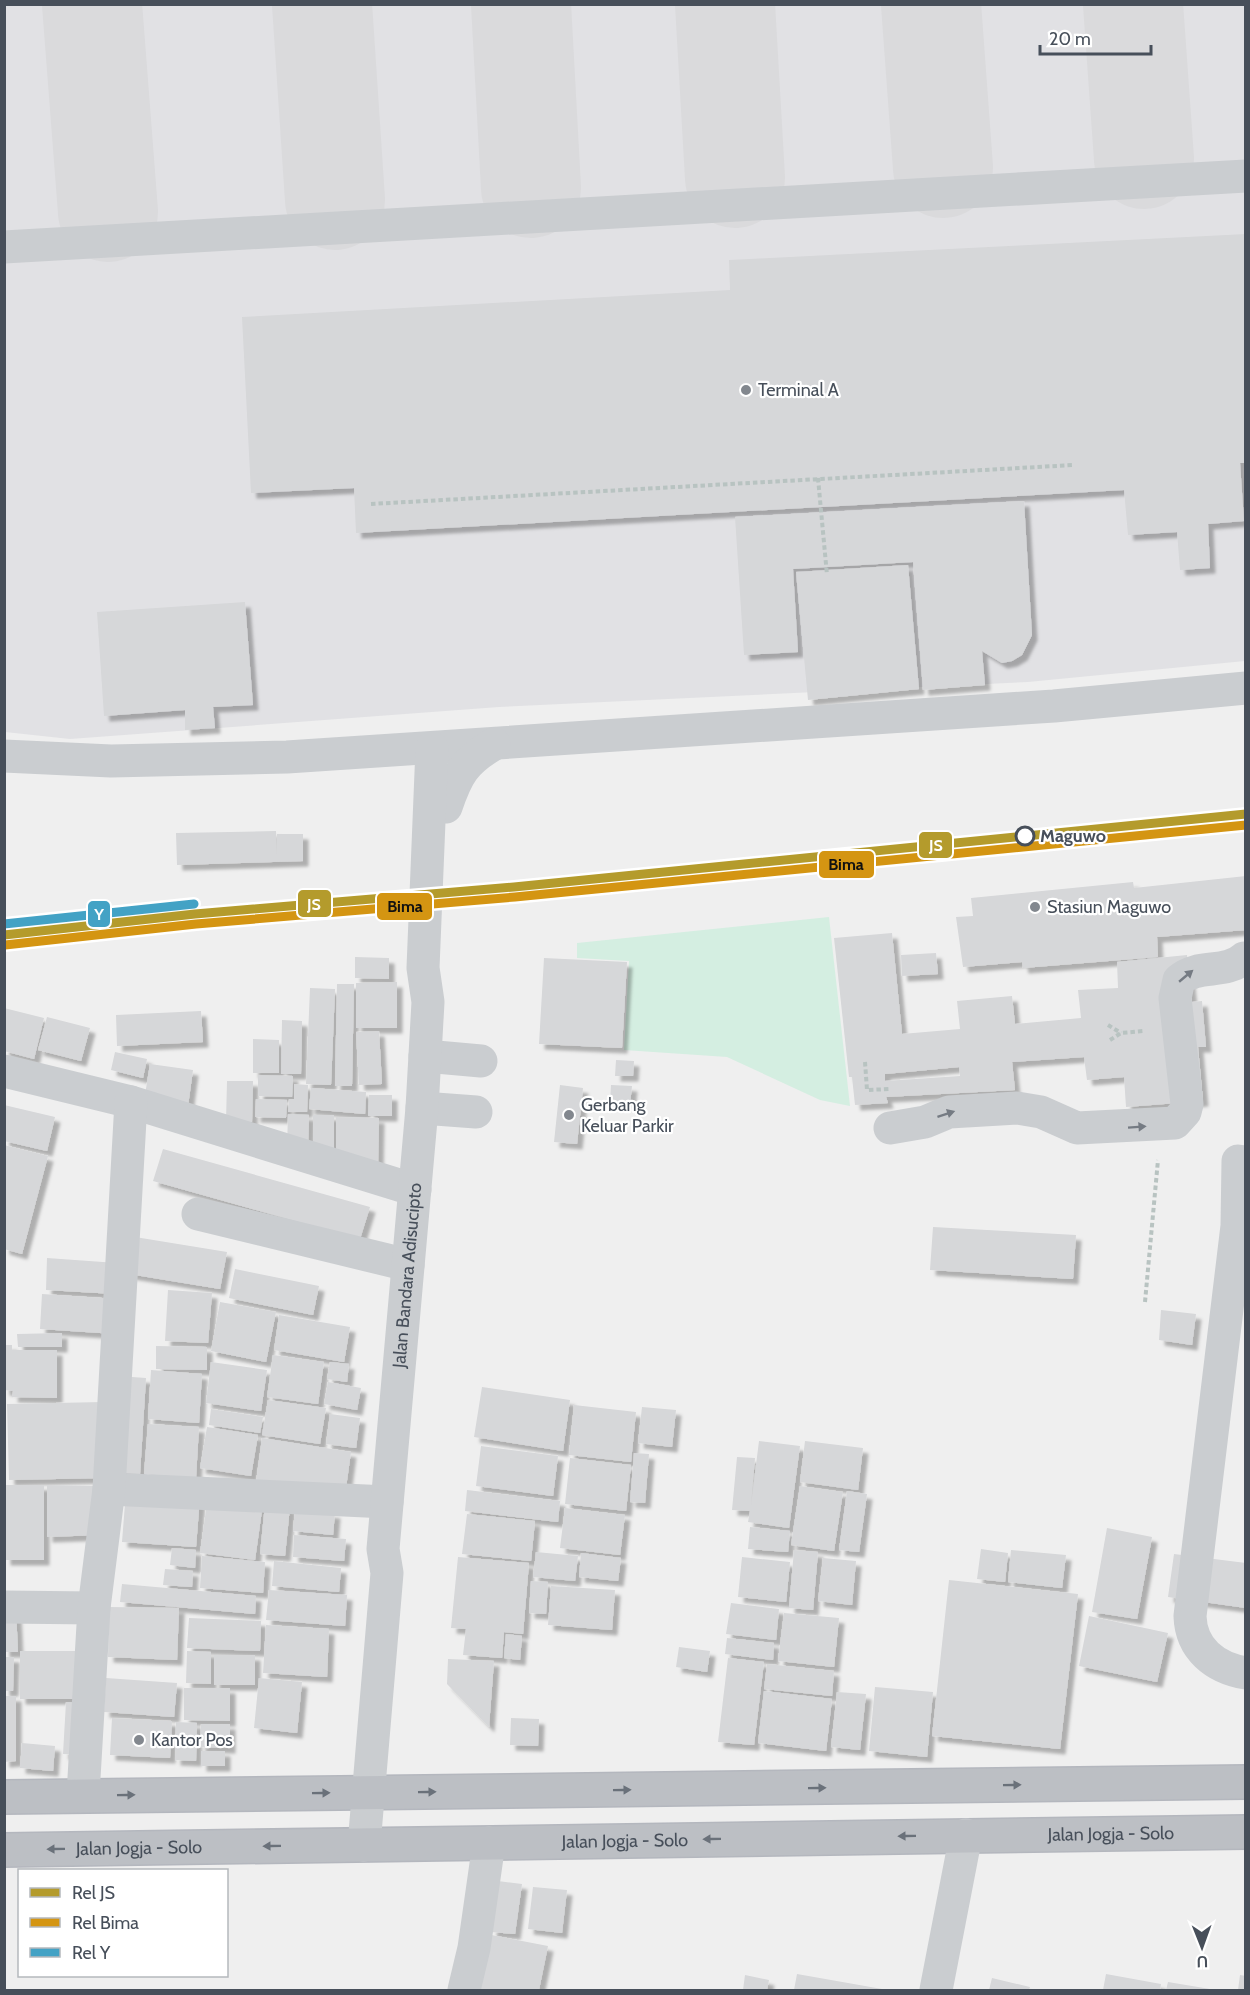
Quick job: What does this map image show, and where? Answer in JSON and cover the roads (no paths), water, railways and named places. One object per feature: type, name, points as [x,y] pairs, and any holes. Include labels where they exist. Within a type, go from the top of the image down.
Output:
[{"type":"highway","points":[[4,1797],[1245,1782]]},
{"type":"highway","name":"Jalan Jogja - Solo","points":[[4,1850],[1245,1832]]},
{"type":"street","points":[[4,247],[1245,176]]},
{"type":"street","points":[[4,756],[111,761],[203,761],[494,744],[1054,706],[1245,688]]},
{"type":"street","points":[[382,751],[412,772],[438,807],[462,768],[476,755],[494,744]]},
{"type":"street","name":"Jalan Bandara Adisucipto","points":[[358,1845],[387,1574],[383,1549],[422,1108],[428,1002],[438,969],[438,807],[441,747]]},
{"type":"street","points":[[890,1128],[925,1122],[949,1112],[1017,1108],[1041,1112],[1077,1128],[1175,1123],[1181,1119],[1187,1104],[1176,998],[1179,980],[1195,969],[1230,967],[1244,958]]},
{"type":"street","points":[[425,1056],[482,1061]]},
{"type":"street","points":[[4,1071],[131,1102],[415,1190]]},
{"type":"street","points":[[83,1795],[94,1608],[109,1488],[131,1102]]},
{"type":"street","points":[[422,1108],[476,1112]]},
{"type":"street","points":[[1242,1161],[1237,1226],[1190,1629],[1205,1654],[1217,1665],[1245,1673]]},
{"type":"street","points":[[198,1214],[408,1265]]},
{"type":"street","points":[[109,1488],[387,1502]]},
{"type":"street","points":[[4,1607],[94,1608]]},
{"type":"street","points":[[936,1990],[966,1835]]},
{"type":"street","points":[[465,1990],[474,1948],[489,1843]]},
{"type":"rail line","name":"JS","points":[[4,935],[195,914],[514,887],[1246,814]]},
{"type":"rail line","name":"Bima","points":[[5,945],[196,924],[515,897],[1246,825]]},
{"type":"rail line","name":"Y","points":[[4,924],[194,904]]},
{"type":"place","name":"Terminal A","points":[[746,390]]},
{"type":"place","name":"Maguwo","points":[[1025,836]]},
{"type":"place","name":"Stasiun Maguwo","points":[[1035,907]]},
{"type":"place","name":"Gerbang Keluar Parkir","points":[[569,1115]]},
{"type":"place","name":"Kantor Pos","points":[[139,1740]]}]
